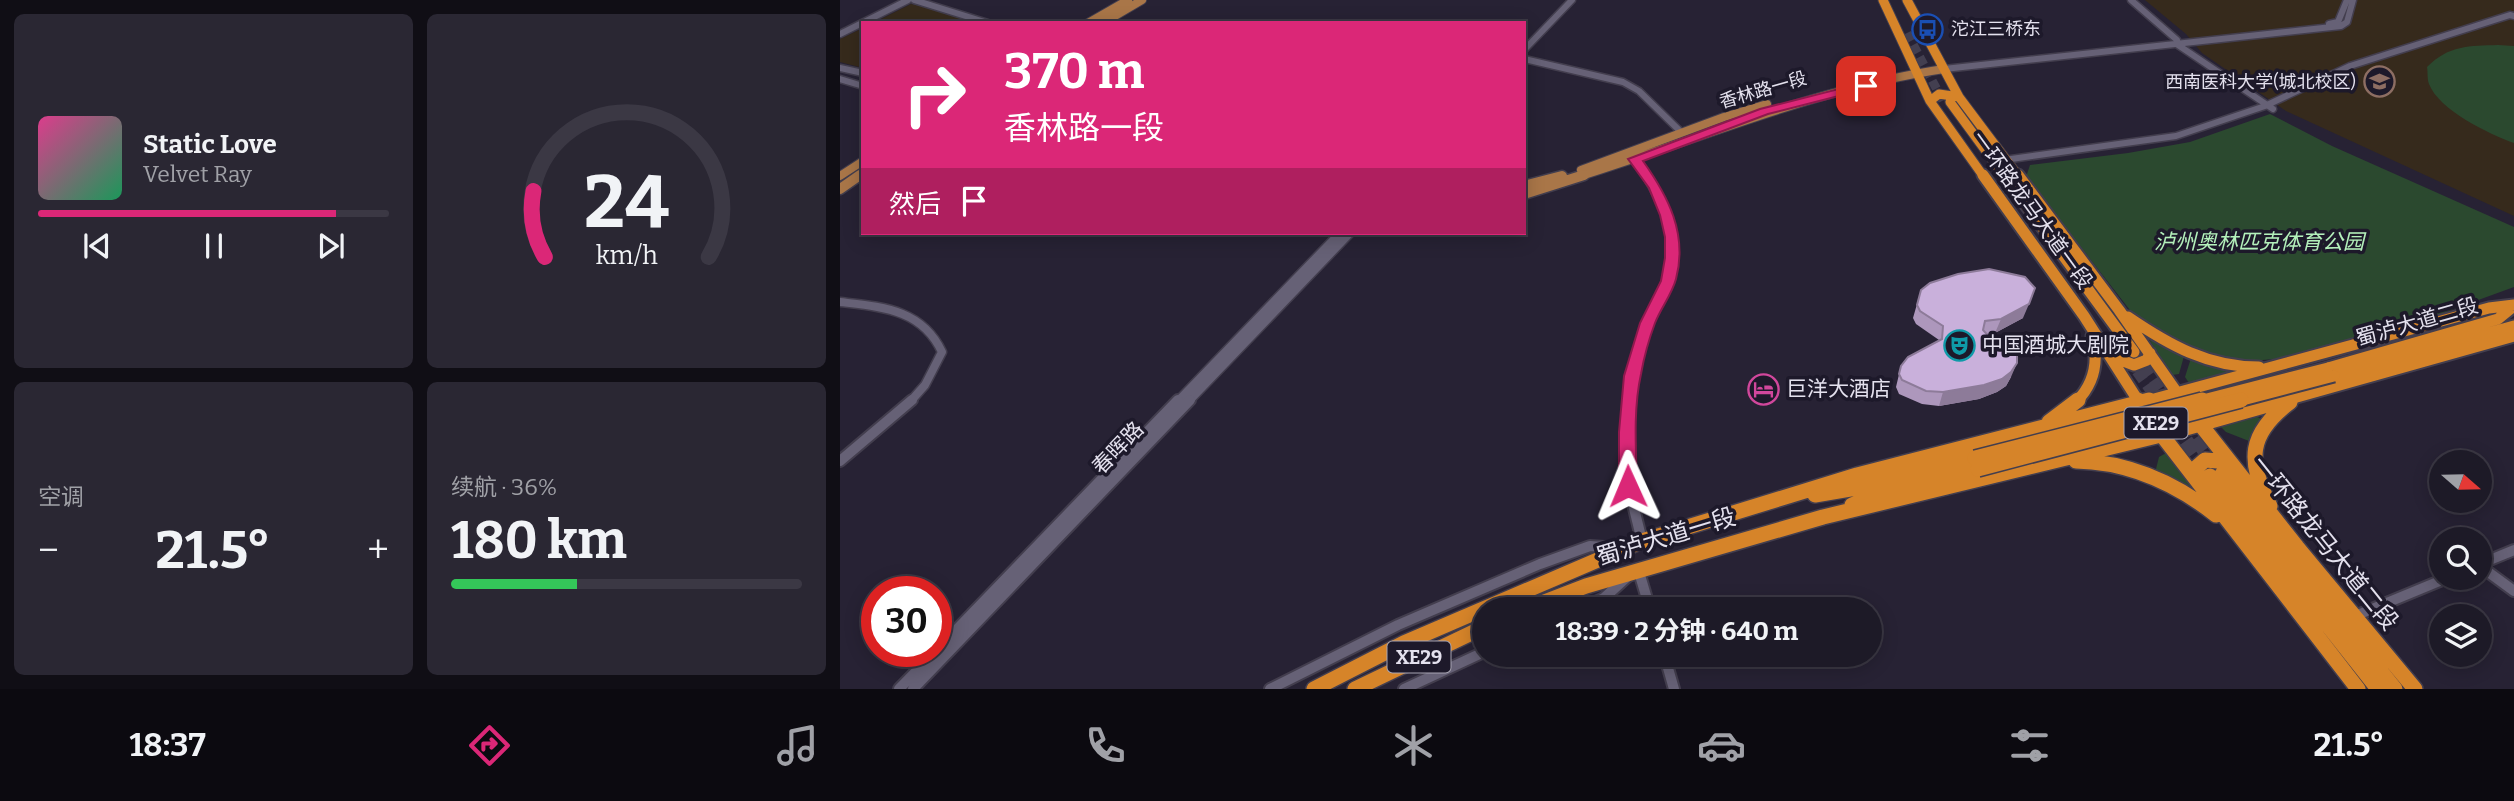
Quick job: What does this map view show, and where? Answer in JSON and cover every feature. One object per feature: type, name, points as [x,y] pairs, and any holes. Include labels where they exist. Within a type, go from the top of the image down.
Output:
[{"type":"highway","name":"一环路龙马大道一段","points":[[1883,0],[1908,36],[1916,70],[1930,101],[2084,316],[2124,354],[2140,402],[2161,435]]},
{"type":"highway","points":[[1891,0],[1908,36],[1918,45],[1923,44],[1927,38]]},
{"type":"highway","points":[[1899,0],[1908,36]]},
{"type":"highway","name":"一环路龙马大道一段","points":[[1907,0],[1942,67],[1951,101],[2006,162],[2119,310],[2201,425]]},
{"type":"highway","points":[[1930,101],[1933,96],[1945,93],[2124,354],[2134,365],[2147,360],[2150,353]]},
{"type":"highway","points":[[1773,501],[1857,475],[2283,366],[2489,308],[2514,306]]},
{"type":"highway","name":"蜀泸大道二段","points":[[2331,372],[2498,319],[2514,306]]},
{"type":"highway","points":[[2119,310],[2166,344],[2189,355],[2248,368],[2283,366]]},
{"type":"highway","points":[[2035,430],[2070,408],[2090,388],[2095,377],[2096,346],[2084,316]]},
{"type":"highway","name":"蜀泸大道二段","points":[[2331,372],[2514,326]]},
{"type":"highway","points":[[1823,517],[2201,425],[2514,336]]},
{"type":"highway","name":"XE29","points":[[1773,501],[1862,487],[1976,463],[2331,372]]},
{"type":"highway","points":[[2297,547],[2260,483],[2255,469],[2253,445],[2270,416],[2289,403],[2314,392]]},
{"type":"highway","name":"一环路龙马大道二段","points":[[2201,425],[2234,529],[2358,689]]},
{"type":"highway","name":"一环路龙马大道二段","points":[[2161,435],[2217,477],[2297,547],[2415,689]]},
{"type":"highway","points":[[2048,462],[2089,461],[2133,470],[2161,480],[2210,509],[2234,529]]},
{"type":"highway","name":"XE29","points":[[1823,517],[1877,495],[1976,463]]},
{"type":"highway","points":[[2217,477],[2378,689]]},
{"type":"highway","points":[[2217,477],[2395,689]]},
{"type":"highway","name":"蜀泸大道一段","points":[[1314,689],[1404,643],[1494,602],[1585,566],[1619,548],[1773,501]]},
{"type":"highway","name":"蜀泸大道一段","points":[[1557,597],[1714,547],[1823,517]]},
{"type":"highway","name":"XE29","points":[[1354,689],[1472,633]]},
{"type":"main road","points":[[1091,21],[1128,0]]},
{"type":"main road","points":[[1106,21],[1142,0]]},
{"type":"main road","name":"香林路一段","points":[[1526,185],[1588,167],[1752,108],[1916,70],[1942,67]]},
{"type":"main road","name":"香林路一段","points":[[1526,193],[1635,159],[1764,111],[1916,70]]},
{"type":"main road","points":[[840,176],[861,163]]},
{"type":"main road","points":[[840,188],[861,174]]},
{"type":"street","points":[[866,21],[908,0]]},
{"type":"street","points":[[914,0],[982,21]]},
{"type":"street","points":[[1526,40],[1565,0]]},
{"type":"street","points":[[1526,48],[1572,0]]},
{"type":"street","points":[[2131,0],[2181,42],[2269,106]]},
{"type":"street","points":[[2139,0],[2181,42]]},
{"type":"street","points":[[2181,42],[2335,23],[2340,19],[2347,0]]},
{"type":"street","points":[[2181,42],[2341,26],[2347,22],[2353,0]]},
{"type":"street","points":[[2006,162],[2167,143],[2269,106],[2355,69],[2514,17]]},
{"type":"street","points":[[840,34],[861,24]]},
{"type":"street","name":"香林路一段","points":[[1942,67],[2181,42]]},
{"type":"street","points":[[1526,60],[1621,83],[1636,92],[1680,133]]},
{"type":"street","points":[[840,68],[861,73]]},
{"type":"street","points":[[840,79],[861,85]]},
{"type":"street","points":[[1635,159],[1656,188],[1672,237],[1668,281],[1648,323],[1632,376],[1627,432],[1628,486],[1642,541]]},
{"type":"street","name":"春晖路","points":[[952,634],[1338,235]]},
{"type":"street","name":"春晖路","points":[[914,689],[1348,235]]},
{"type":"street","points":[[840,302],[885,308],[903,315],[931,331],[942,352],[936,370],[925,385],[892,419],[840,461]]},
{"type":"street","points":[[1270,689],[1398,625],[1540,564],[1590,546],[1619,548]]},
{"type":"street","points":[[2492,560],[2514,550]]},
{"type":"street","points":[[1605,597],[1634,574],[1645,597]]},
{"type":"street","points":[[2492,574],[2514,591]]},
{"type":"street","points":[[2355,616],[2429,585]]},
{"type":"street","points":[[1404,689],[1472,658]]},
{"type":"street","name":"春晖路","points":[[899,689],[920,667]]},
{"type":"street","points":[[1668,667],[1674,689]]},
{"type":"shaded area","name":"西南医科大学(城北校区)","points":[[2145,0],[2514,0],[2514,216],[2286,111],[2202,53],[2186,34]]},
{"type":"shaded area","points":[[911,4],[976,18],[971,21],[877,21]]},
{"type":"shaded area","points":[[861,29],[861,67],[840,62],[840,39]]},
{"type":"green space","points":[[2514,46],[2514,143],[2492,134],[2454,112],[2434,94],[2428,80],[2427,67],[2443,54],[2469,47]]},
{"type":"green space","name":"泸州奥林匹克体育公园","points":[[2270,114],[2332,146],[2514,227],[2514,287],[2418,322],[2274,359],[2230,363],[2188,351],[2133,314],[2026,177],[2030,165],[2190,142]]},
{"type":"green space","points":[[2151,338],[2184,356],[2179,374],[2172,375],[2150,341]]},
{"type":"green space","points":[[2191,358],[2229,369],[2230,372],[2189,383],[2185,377]]},
{"type":"green space","points":[[2256,416],[2261,419],[2249,441],[2226,432],[2220,426]]},
{"type":"green space","points":[[2166,453],[2196,493],[2155,473],[2159,457]]},
{"type":"building","name":"中国酒城大剧院","points":[[1989,269],[2025,277],[2035,288],[2029,304],[2001,319],[1985,321],[1983,330],[1991,339],[2011,345],[2017,351],[2017,363],[2011,372],[2002,379],[1984,385],[1943,392],[1926,391],[1902,380],[1899,374],[1901,366],[1908,357],[1942,339],[1943,326],[1920,311],[1917,305],[1921,290],[1930,283],[1958,274]]},
{"type":"tunnel","points":[[1907,33],[1944,103]]},
{"type":"tunnel","points":[[2134,352],[2169,402]]},
{"type":"tunnel","points":[[2137,371],[2159,402]]},
{"type":"tunnel","points":[[2158,400],[2161,405]]},
{"type":"tunnel","points":[[2183,420],[2215,465]]},
{"type":"tunnel","points":[[2173,423],[2207,471]]},
{"type":"place","name":"沱江三桥东","points":[[1928,29]]},
{"type":"place","name":"西南医科大学(城北校区)","points":[[2379,82]]},
{"type":"place","name":"中国酒城大剧院","points":[[1959,345]]},
{"type":"place","name":"巨洋大酒店","points":[[1763,389]]},
{"type":"route","points":[[1628,486],[1627,432],[1632,376],[1648,323],[1668,281],[1672,258],[1672,237],[1667,215],[1656,188],[1635,159],[1764,111],[1866,86]]}]
